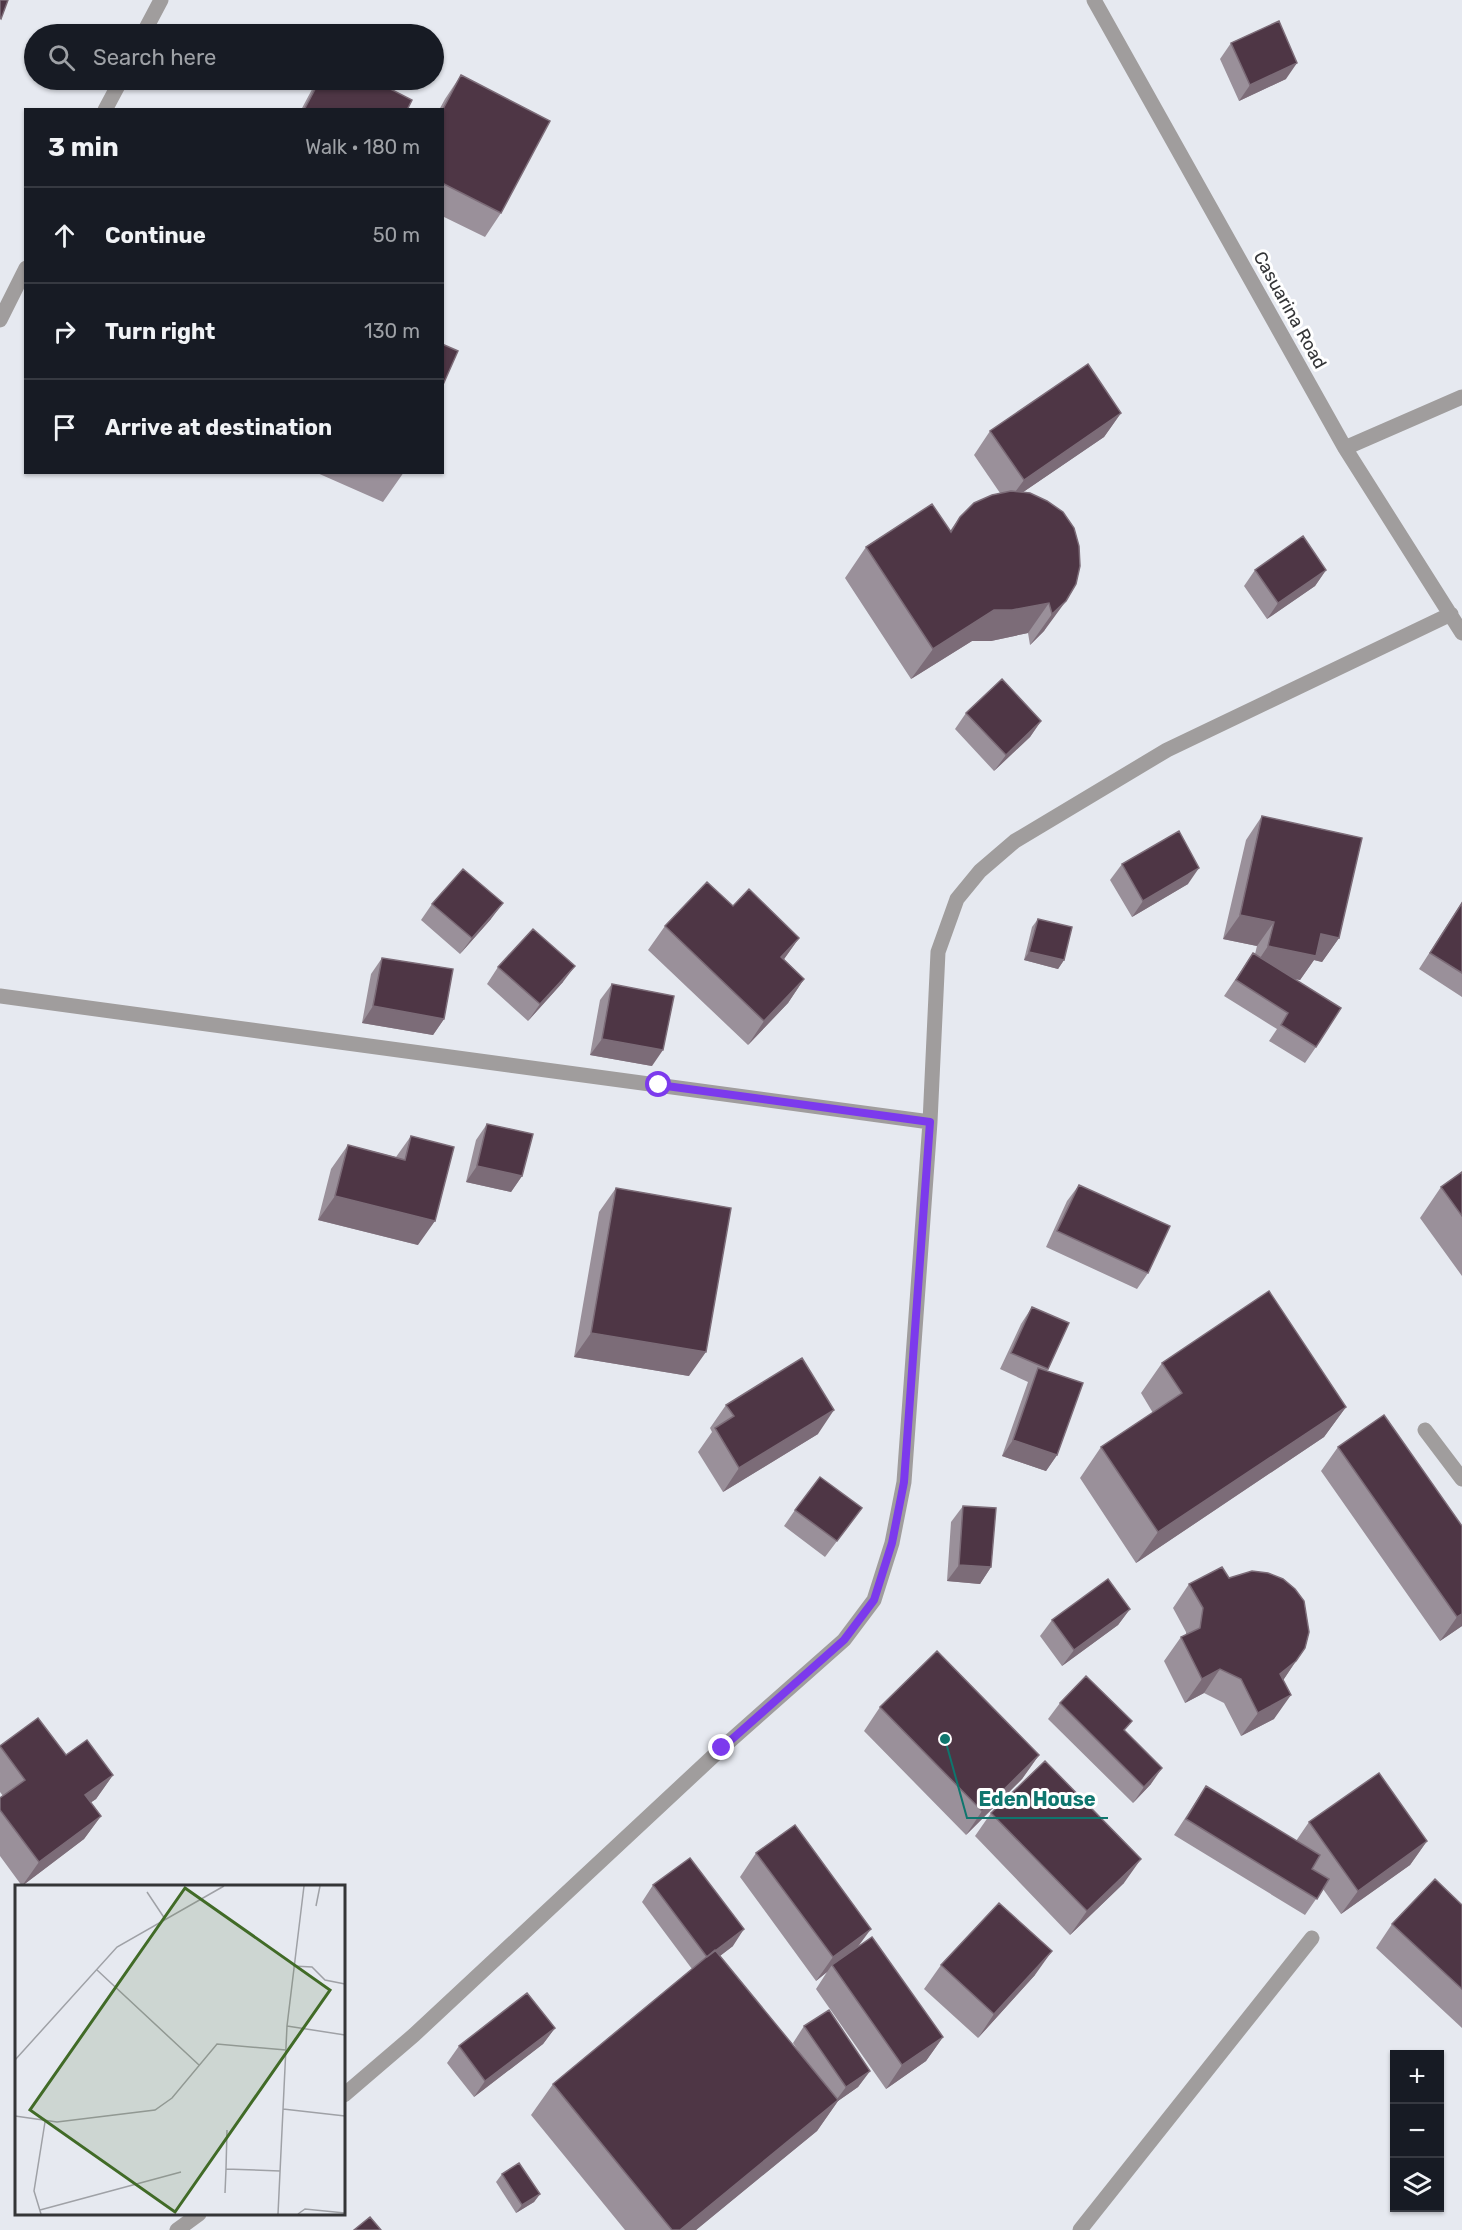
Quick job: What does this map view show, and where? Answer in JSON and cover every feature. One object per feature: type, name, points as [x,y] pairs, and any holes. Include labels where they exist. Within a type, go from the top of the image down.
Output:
[{"type":"street","points":[[148,24],[161,0]]},
{"type":"street","name":"Casuarina Road","points":[[1101,3],[1345,448],[1462,633]]},
{"type":"street","points":[[106,108],[116,90]]},
{"type":"street","points":[[0,320],[5,300],[24,271]]},
{"type":"street","points":[[1345,448],[1462,397]]},
{"type":"street","points":[[345,2094],[414,2035],[722,1748],[844,1640],[874,1600],[892,1543],[904,1482],[930,1122],[938,951],[957,899],[980,871],[1016,841],[1167,750],[1450,614]]},
{"type":"street","points":[[0,996],[930,1122]]},
{"type":"street","points":[[1425,1430],[1462,1479]]},
{"type":"street","points":[[1080,2230],[1312,1938]]},
{"type":"street","points":[[177,2230],[198,2215]]},
{"type":"building","points":[[0,0],[8,0],[1,19],[0,18]]},
{"type":"building","points":[[1279,21],[1297,63],[1250,85],[1231,43]]},
{"type":"building","points":[[461,75],[550,121],[501,213],[444,184],[444,108]]},
{"type":"building","points":[[315,90],[392,90],[412,100],[408,108],[305,108]]},
{"type":"building","points":[[444,345],[458,351],[444,382]]},
{"type":"building","points":[[1088,364],[1121,413],[1024,480],[990,431]]},
{"type":"building","points":[[1011,491],[1030,493],[1063,512],[1074,528],[1079,546],[1080,566],[1076,584],[1066,601],[1052,614],[1049,603],[1012,610],[994,610],[933,649],[866,547],[932,504],[951,532],[960,517],[974,503],[992,495]]},
{"type":"building","points":[[1303,536],[1326,570],[1278,603],[1255,570]]},
{"type":"building","points":[[1002,679],[1041,721],[1006,755],[966,713]]},
{"type":"building","points":[[1262,816],[1362,838],[1339,938],[1321,934],[1316,956],[1268,946],[1274,922],[1240,915]]},
{"type":"building","points":[[1179,831],[1199,868],[1143,901],[1122,864]]},
{"type":"building","points":[[463,869],[503,903],[472,938],[432,904]]},
{"type":"building","points":[[707,882],[733,906],[749,889],[799,938],[781,957],[804,979],[764,1021],[665,926]]},
{"type":"building","points":[[1462,903],[1462,973],[1430,953]]},
{"type":"building","points":[[1038,919],[1072,927],[1064,960],[1029,952]]},
{"type":"building","points":[[533,929],[575,966],[540,1004],[498,967]]},
{"type":"building","points":[[1253,953],[1341,1008],[1316,1047],[1281,1025],[1288,1013],[1236,980]]},
{"type":"building","points":[[382,958],[453,969],[444,1019],[373,1006]]},
{"type":"building","points":[[612,984],[674,996],[663,1050],[602,1039]]},
{"type":"building","points":[[487,1124],[533,1134],[522,1176],[477,1166]]},
{"type":"building","points":[[411,1136],[454,1147],[435,1221],[335,1196],[348,1145],[405,1160]]},
{"type":"building","points":[[1462,1172],[1462,1216],[1441,1187]]},
{"type":"building","points":[[1079,1185],[1170,1226],[1148,1273],[1057,1231]]},
{"type":"building","points":[[616,1188],[731,1208],[706,1352],[591,1333]]},
{"type":"building","points":[[1269,1291],[1346,1407],[1158,1532],[1101,1447],[1182,1393],[1162,1363]]},
{"type":"building","points":[[1032,1307],[1069,1323],[1048,1369],[1011,1353]]},
{"type":"building","points":[[802,1358],[834,1410],[739,1468],[715,1428],[734,1416],[726,1405]]},
{"type":"building","points":[[1038,1368],[1083,1383],[1057,1455],[1013,1440]]},
{"type":"building","points":[[1384,1415],[1462,1526],[1462,1614],[1457,1617],[1338,1447]]},
{"type":"building","points":[[820,1477],[862,1508],[837,1541],[795,1510]]},
{"type":"building","points":[[963,1506],[996,1508],[991,1567],[959,1565]]},
{"type":"building","points":[[1222,1567],[1229,1578],[1252,1571],[1268,1573],[1283,1579],[1304,1601],[1309,1632],[1305,1648],[1296,1661],[1280,1674],[1291,1695],[1258,1713],[1241,1679],[1220,1669],[1202,1679],[1181,1637],[1200,1628],[1203,1608],[1189,1584]]},
{"type":"building","points":[[1108,1579],[1130,1609],[1074,1650],[1052,1620]]},
{"type":"building","points":[[937,1651],[1039,1755],[982,1811],[880,1707]]},
{"type":"building","points":[[1086,1676],[1132,1721],[1124,1730],[1162,1768],[1144,1787],[1060,1703]]},
{"type":"building","points":[[38,1718],[66,1755],[87,1740],[113,1775],[85,1795],[101,1816],[39,1862],[0,1810],[0,1798],[25,1780],[0,1746]]},
{"type":"building","points":[[1045,1761],[1141,1859],[1087,1911],[991,1813]]},
{"type":"building","points":[[1379,1773],[1427,1841],[1358,1891],[1309,1822]]},
{"type":"building","points":[[1206,1786],[1320,1855],[1312,1869],[1329,1879],[1317,1899],[1186,1819]]},
{"type":"building","points":[[795,1825],[871,1929],[833,1957],[756,1853]]},
{"type":"building","points":[[690,1858],[744,1929],[707,1957],[653,1885]]},
{"type":"building","points":[[1435,1879],[1462,1905],[1462,1989],[1392,1924]]},
{"type":"building","points":[[999,1903],[1052,1951],[994,2014],[941,1965]]},
{"type":"building","points":[[872,1937],[943,2037],[902,2065],[832,1965]]},
{"type":"building","points":[[715,1950],[838,2100],[680,2230],[672,2230],[553,2084]]},
{"type":"building","points":[[527,1993],[555,2028],[485,2081],[459,2046]]},
{"type":"building","points":[[829,2010],[870,2071],[846,2087],[804,2026]]},
{"type":"building","points":[[519,2163],[540,2194],[522,2205],[502,2174]]},
{"type":"building","points":[[370,2217],[381,2230],[354,2230]]},
{"type":"place","name":"Eden House","points":[[945,1739]]},
{"type":"route","points":[[659,1085],[930,1122],[904,1482],[892,1543],[874,1600],[844,1640],[722,1748]]}]
